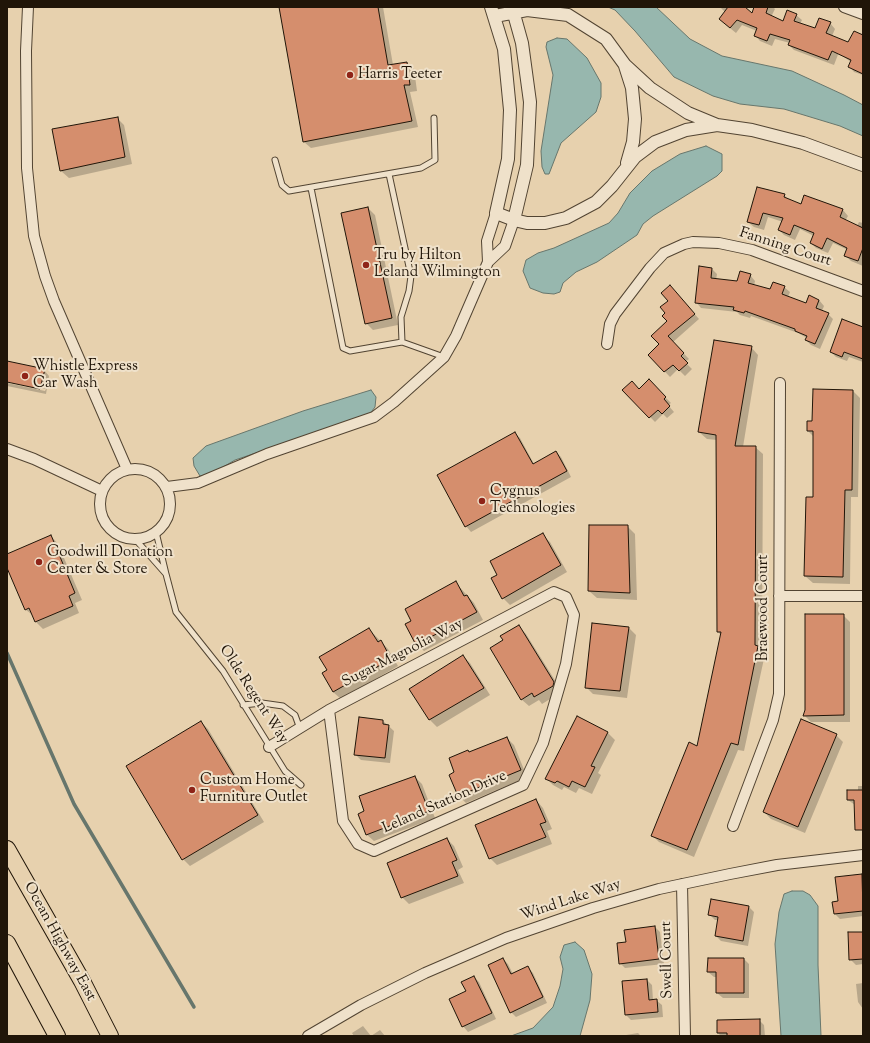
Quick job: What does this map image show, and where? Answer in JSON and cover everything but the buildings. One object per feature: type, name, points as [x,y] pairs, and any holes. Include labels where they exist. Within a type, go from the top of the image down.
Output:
[{"type":"highway","name":"Ocean Highway East","points":[[7,849],[82,980],[110,1036]]},
{"type":"highway","points":[[7,943],[57,1036]]},
{"type":"street","points":[[28,7],[26,51],[27,161],[34,236],[45,276],[54,301],[127,469]]},
{"type":"street","points":[[556,7],[606,39],[625,65],[650,88],[669,102],[688,113],[717,125],[752,130],[788,138],[863,165]]},
{"type":"street","points":[[844,7],[863,14]]},
{"type":"street","points":[[167,487],[198,483],[267,454],[374,417],[394,402],[444,357],[456,336],[488,262],[505,246],[514,220],[527,165],[530,122],[528,79],[522,42],[513,9]]},
{"type":"street","points":[[488,262],[487,241],[496,213],[508,158],[510,110],[505,56],[493,12],[513,9],[568,15]]},
{"type":"street","points":[[625,65],[632,88],[635,119],[633,142],[626,166]]},
{"type":"street","points":[[496,213],[514,220],[545,224],[566,218],[578,213],[604,194],[626,166],[643,149],[666,137],[686,130],[717,125]]},
{"type":"street","name":"Fanning Court","points":[[607,344],[610,324],[615,314],[650,268],[664,253],[684,244],[712,243],[752,250],[863,291]]},
{"type":"street","name":"Braewood Court","points":[[732,826],[777,707],[779,679],[780,383]]},
{"type":"street","points":[[7,449],[34,459],[102,491]]},
{"type":"street","points":[[137,468],[149,471],[160,478],[167,487],[171,503],[169,515],[160,530],[150,537],[136,540],[124,538],[107,526],[101,515],[99,503],[102,491],[106,483],[115,474],[127,469],[137,468]]},
{"type":"street","name":"Leland Station Drive","points":[[329,710],[343,821],[358,844],[374,851],[523,785],[544,743],[566,664],[573,622],[574,615],[566,597],[554,592]]},
{"type":"street","name":"Sugar Magnolia Way","points":[[269,746],[299,726],[554,592]]},
{"type":"street","points":[[779,596],[863,596]]},
{"type":"street","name":"Wind Lake Way","points":[[308,1036],[397,986],[506,938],[593,908],[682,884],[777,865],[863,855]]},
{"type":"street","name":"Swell Court","points":[[682,884],[685,1036]]},
{"type":"lane","points":[[275,160],[282,185],[289,192],[421,168],[435,160],[434,118]]},
{"type":"lane","points":[[389,174],[411,276],[409,291],[401,317],[402,342]]},
{"type":"lane","points":[[311,188],[343,348],[350,351],[402,342],[444,357]]},
{"type":"lane","name":"Olde Regent Way","points":[[156,532],[176,612],[223,670],[243,705],[285,771],[301,785]]},
{"type":"lane","name":"Olde Regent Way","points":[[136,540],[166,574]]},
{"type":"lane","points":[[243,705],[262,703],[283,706],[295,715],[299,726]]},
{"type":"water","points":[[608,7],[656,7],[690,39],[722,56],[792,71],[844,95],[863,105],[863,136],[840,126],[784,109],[740,104],[713,96],[674,77],[635,31],[615,10]]},
{"type":"water","points":[[557,38],[567,39],[587,58],[601,83],[601,97],[596,112],[561,143],[549,174],[545,174],[542,167],[541,151],[553,75],[546,47],[547,42]]},
{"type":"water","points":[[706,146],[722,154],[722,171],[717,176],[653,216],[643,224],[637,235],[597,262],[576,272],[563,283],[560,292],[554,294],[543,293],[530,288],[523,271],[526,260],[538,253],[554,248],[609,223],[618,213],[630,193],[652,171],[680,154]]},
{"type":"water","points":[[371,390],[376,397],[375,407],[369,415],[235,460],[208,476],[200,476],[194,466],[193,458],[206,446],[303,411]]},
{"type":"water","points":[[792,891],[803,891],[810,895],[818,906],[818,965],[821,1036],[781,1036],[775,944],[779,912],[784,894]]},
{"type":"water","points":[[575,942],[584,950],[592,974],[590,1000],[580,1036],[511,1036],[533,1028],[553,1007],[560,986],[563,969],[560,957],[564,945]]},
{"type":"waterway","points":[[7,653],[74,804],[194,1007]]},
{"type":"place","name":"Harris Teeter","points":[[350,75]]},
{"type":"place","name":"Tru by Hilton Leland Wilmington","points":[[366,265]]},
{"type":"place","name":"Whistle Express Car Wash","points":[[25,376]]},
{"type":"place","name":"Cygnus Technologies","points":[[482,501]]},
{"type":"place","name":"Goodwill Donation Center & Store","points":[[39,562]]},
{"type":"place","name":"Custom Home Furniture Outlet","points":[[192,790]]}]
